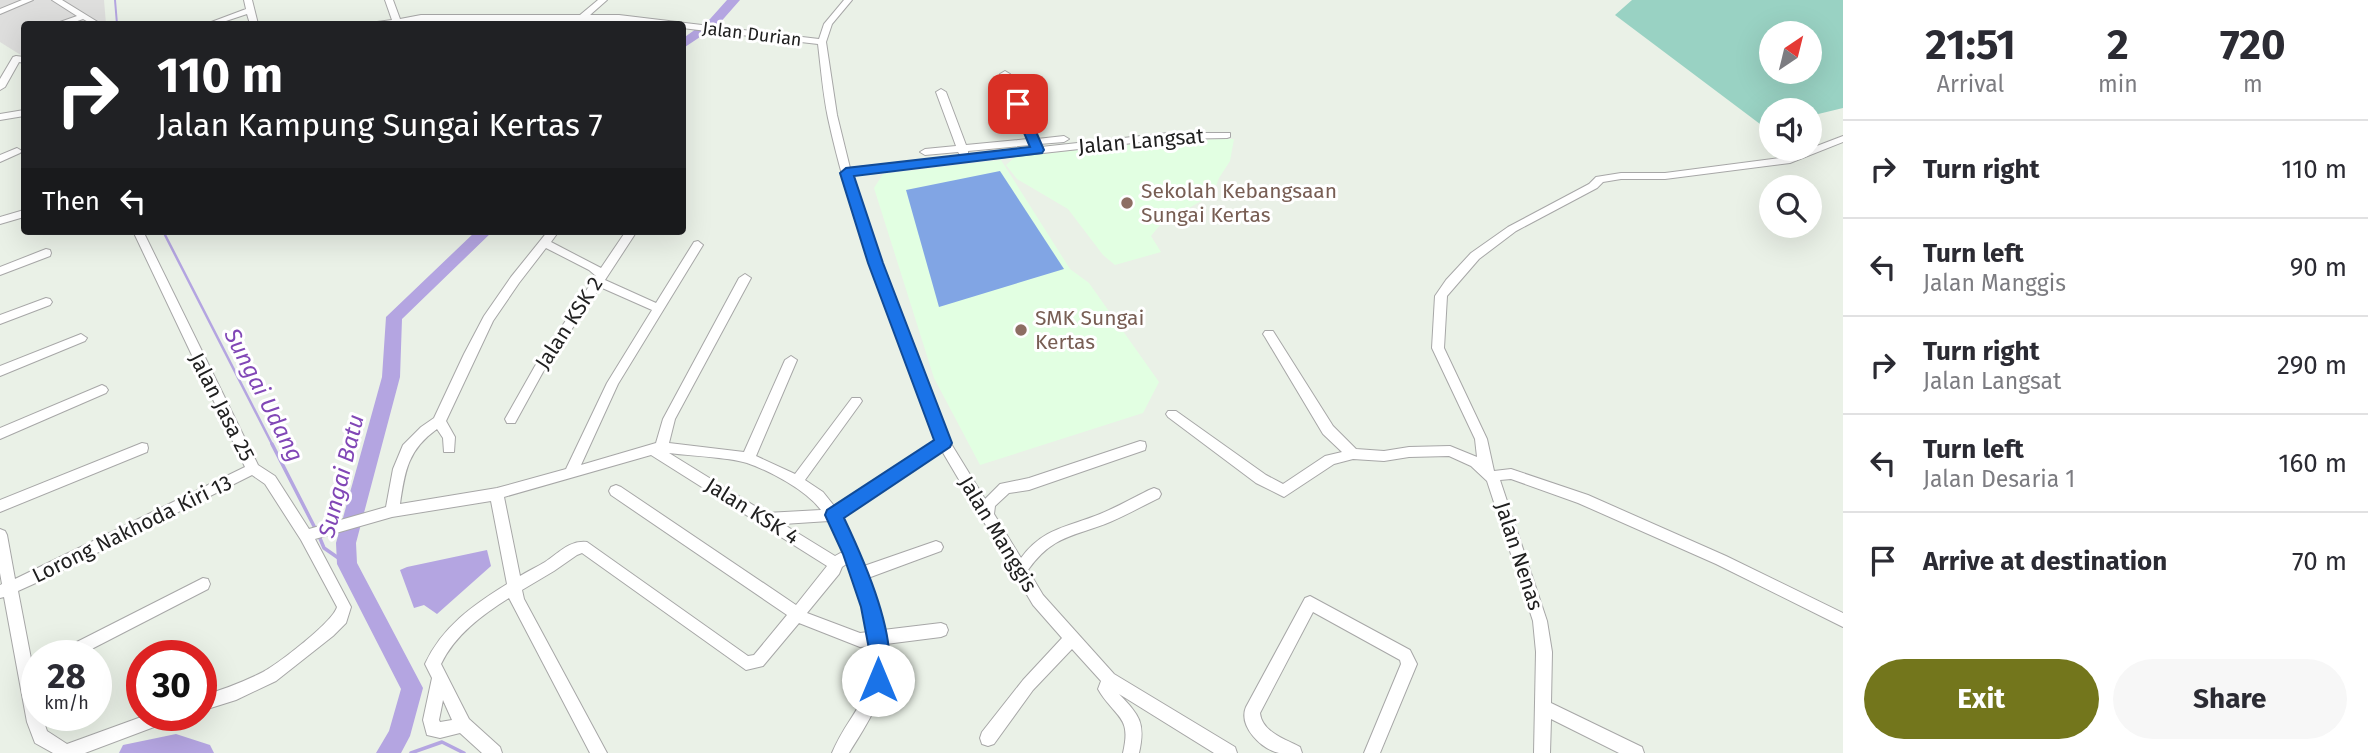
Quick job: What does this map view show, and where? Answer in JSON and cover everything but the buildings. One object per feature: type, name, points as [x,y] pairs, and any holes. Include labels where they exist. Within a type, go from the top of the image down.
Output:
[{"type":"street","points":[[1,12],[29,0]]},
{"type":"street","points":[[56,0],[92,21]]},
{"type":"street","points":[[247,0],[253,21]]},
{"type":"street","points":[[389,0],[396,20]]},
{"type":"street","points":[[582,18],[603,0]]},
{"type":"street","points":[[822,42],[828,24],[848,0]]},
{"type":"street","points":[[219,21],[250,10]]},
{"type":"street","points":[[70,21],[83,16]]},
{"type":"street","name":"Jalan Durian","points":[[392,21],[421,18],[619,18],[648,21]]},
{"type":"street","name":"Jalan Durian","points":[[687,26],[822,42]]},
{"type":"street","name":"Jalan Manggis","points":[[822,42],[832,115],[846,173],[876,263],[944,443],[1038,600],[1109,679],[1229,753]]},
{"type":"street","points":[[0,87],[20,60]]},
{"type":"street","points":[[1005,74],[1035,146],[1064,139]]},
{"type":"street","points":[[925,152],[963,153],[941,92]]},
{"type":"street","points":[[0,117],[21,114]]},
{"type":"street","name":"Jalan Langsat","points":[[846,173],[963,153],[1169,136],[1227,135]]},
{"type":"street","name":"Jalan Nenas","points":[[1542,753],[1544,652],[1540,621],[1490,474],[1481,439],[1438,348],[1441,296],[1475,256],[1511,229],[1593,186],[1600,179],[1665,176],[1790,160],[1843,139]]},
{"type":"street","points":[[0,159],[17,151]]},
{"type":"street","points":[[0,221],[21,214]]},
{"type":"street","name":"Jalan Jasa 25","points":[[140,235],[253,469],[270,480],[310,535],[344,607],[341,618],[328,631],[271,676],[217,699]]},
{"type":"street","points":[[388,512],[404,451],[415,438],[439,421],[482,330],[551,235]]},
{"type":"street","name":"Jalan KSK 2","points":[[511,419],[539,369],[629,235]]},
{"type":"street","points":[[544,243],[593,267],[599,277],[659,309]]},
{"type":"street","points":[[570,472],[613,383],[698,245]]},
{"type":"street","points":[[0,271],[47,253]]},
{"type":"street","points":[[657,448],[669,419],[745,278]]},
{"type":"street","points":[[0,320],[46,302]]},
{"type":"street","points":[[1269,334],[1328,430],[1353,454]]},
{"type":"street","points":[[0,371],[81,338]]},
{"type":"street","points":[[748,458],[791,360]]},
{"type":"street","points":[[0,434],[102,390]]},
{"type":"street","points":[[797,481],[856,401]]},
{"type":"street","points":[[1172,414],[1261,479],[1284,491],[1330,460],[1353,454],[1384,456],[1409,452],[1450,451],[1476,462],[1490,474],[1511,474],[1583,499],[1721,560],[1843,620]]},
{"type":"street","points":[[439,421],[449,437],[449,448]]},
{"type":"street","points":[[764,519],[834,515],[944,443]]},
{"type":"street","points":[[987,516],[989,503],[1005,488],[1029,484],[1139,446]]},
{"type":"street","points":[[0,506],[142,448]]},
{"type":"street","points":[[310,535],[388,512],[497,494],[657,448],[748,458],[797,481],[818,496],[834,515],[860,573],[871,607],[877,639],[878,680],[872,700],[840,753]]},
{"type":"street","name":"Jalan KSK 4","points":[[657,448],[835,563]]},
{"type":"street","name":"Lorong Nakhoda Kiri 13","points":[[6,590],[253,469]]},
{"type":"street","points":[[616,491],[796,614],[860,640],[941,630]]},
{"type":"street","points":[[497,494],[517,600],[599,753]]},
{"type":"street","points":[[1020,570],[1045,539],[1066,529],[1095,522],[1154,494]]},
{"type":"street","points":[[0,535],[6,590],[22,640]]},
{"type":"street","points":[[860,573],[936,547]]},
{"type":"street","points":[[494,753],[463,725],[433,664],[437,653],[465,623],[514,585],[552,565],[575,548],[587,548],[746,663],[752,664],[758,661],[834,570],[835,563],[852,554]]},
{"type":"street","points":[[95,640],[203,584]]},
{"type":"street","points":[[1294,753],[1256,730],[1252,712],[1307,604],[1314,603],[1405,655],[1409,664],[1372,753]]},
{"type":"street","points":[[988,738],[1028,685],[1072,638]]},
{"type":"street","points":[[439,679],[431,720],[433,729],[463,725]]},
{"type":"street","points":[[1109,679],[1106,689],[1135,724],[1137,735],[1131,753]]},
{"type":"street","points":[[1543,707],[1636,753]]},
{"type":"street","points":[[39,731],[41,737],[66,752],[126,730]]},
{"type":"shaded area","points":[[0,0],[104,0],[106,21],[21,21],[21,55],[0,42]]},
{"type":"shaded area","points":[[1632,0],[1843,0],[1843,108],[1822,113],[1822,98],[1759,98],[1759,123],[1615,15]]},
{"type":"shaded area","name":"Sekolah Kebangsaan Sungai Kertas","points":[[1234,139],[1230,161],[1213,194],[1160,225],[1151,236],[1161,252],[1115,265],[1103,255],[1068,209],[1017,179],[1006,165],[1015,157],[1171,140]]},
{"type":"shaded area","name":"SMK Sungai Kertas","points":[[1001,160],[1070,269],[1089,283],[1159,382],[1143,413],[980,465],[934,378],[874,188],[883,174]]},
{"type":"shaded area","points":[[1000,171],[1064,269],[939,307],[906,190]]},
{"type":"shaded area","points":[[487,550],[491,566],[437,614],[424,605],[414,608],[400,570]]},
{"type":"waterway","name":"Sungai Udang","points":[[115,0],[117,21]]},
{"type":"waterway","name":"Sungai Batu","points":[[686,42],[714,22],[734,0]]},
{"type":"waterway","name":"Sungai Udang","points":[[165,235],[273,446]]},
{"type":"waterway","name":"Sungai Batu","points":[[388,753],[399,736],[412,688],[347,564],[346,543],[391,377],[394,317],[481,235]]},
{"type":"waterway","name":"Sungai Udang","points":[[272,444],[316,530]]},
{"type":"waterway","name":"Sungai Udang","points":[[319,536],[324,548],[347,564]]},
{"type":"waterway","points":[[411,753],[442,742],[464,753]]},
{"type":"waterway","name":"Sungai Batu","points":[[131,753],[176,745],[202,753]]},
{"type":"place","name":"Sekolah Kebangsaan Sungai Kertas","points":[[1127,203]]},
{"type":"place","name":"SMK Sungai Kertas","points":[[1021,330]]},
{"type":"route","points":[[878,680],[879,649],[871,607],[860,573],[834,515],[944,443],[876,263],[846,173],[1037,150],[1018,104]]}]
